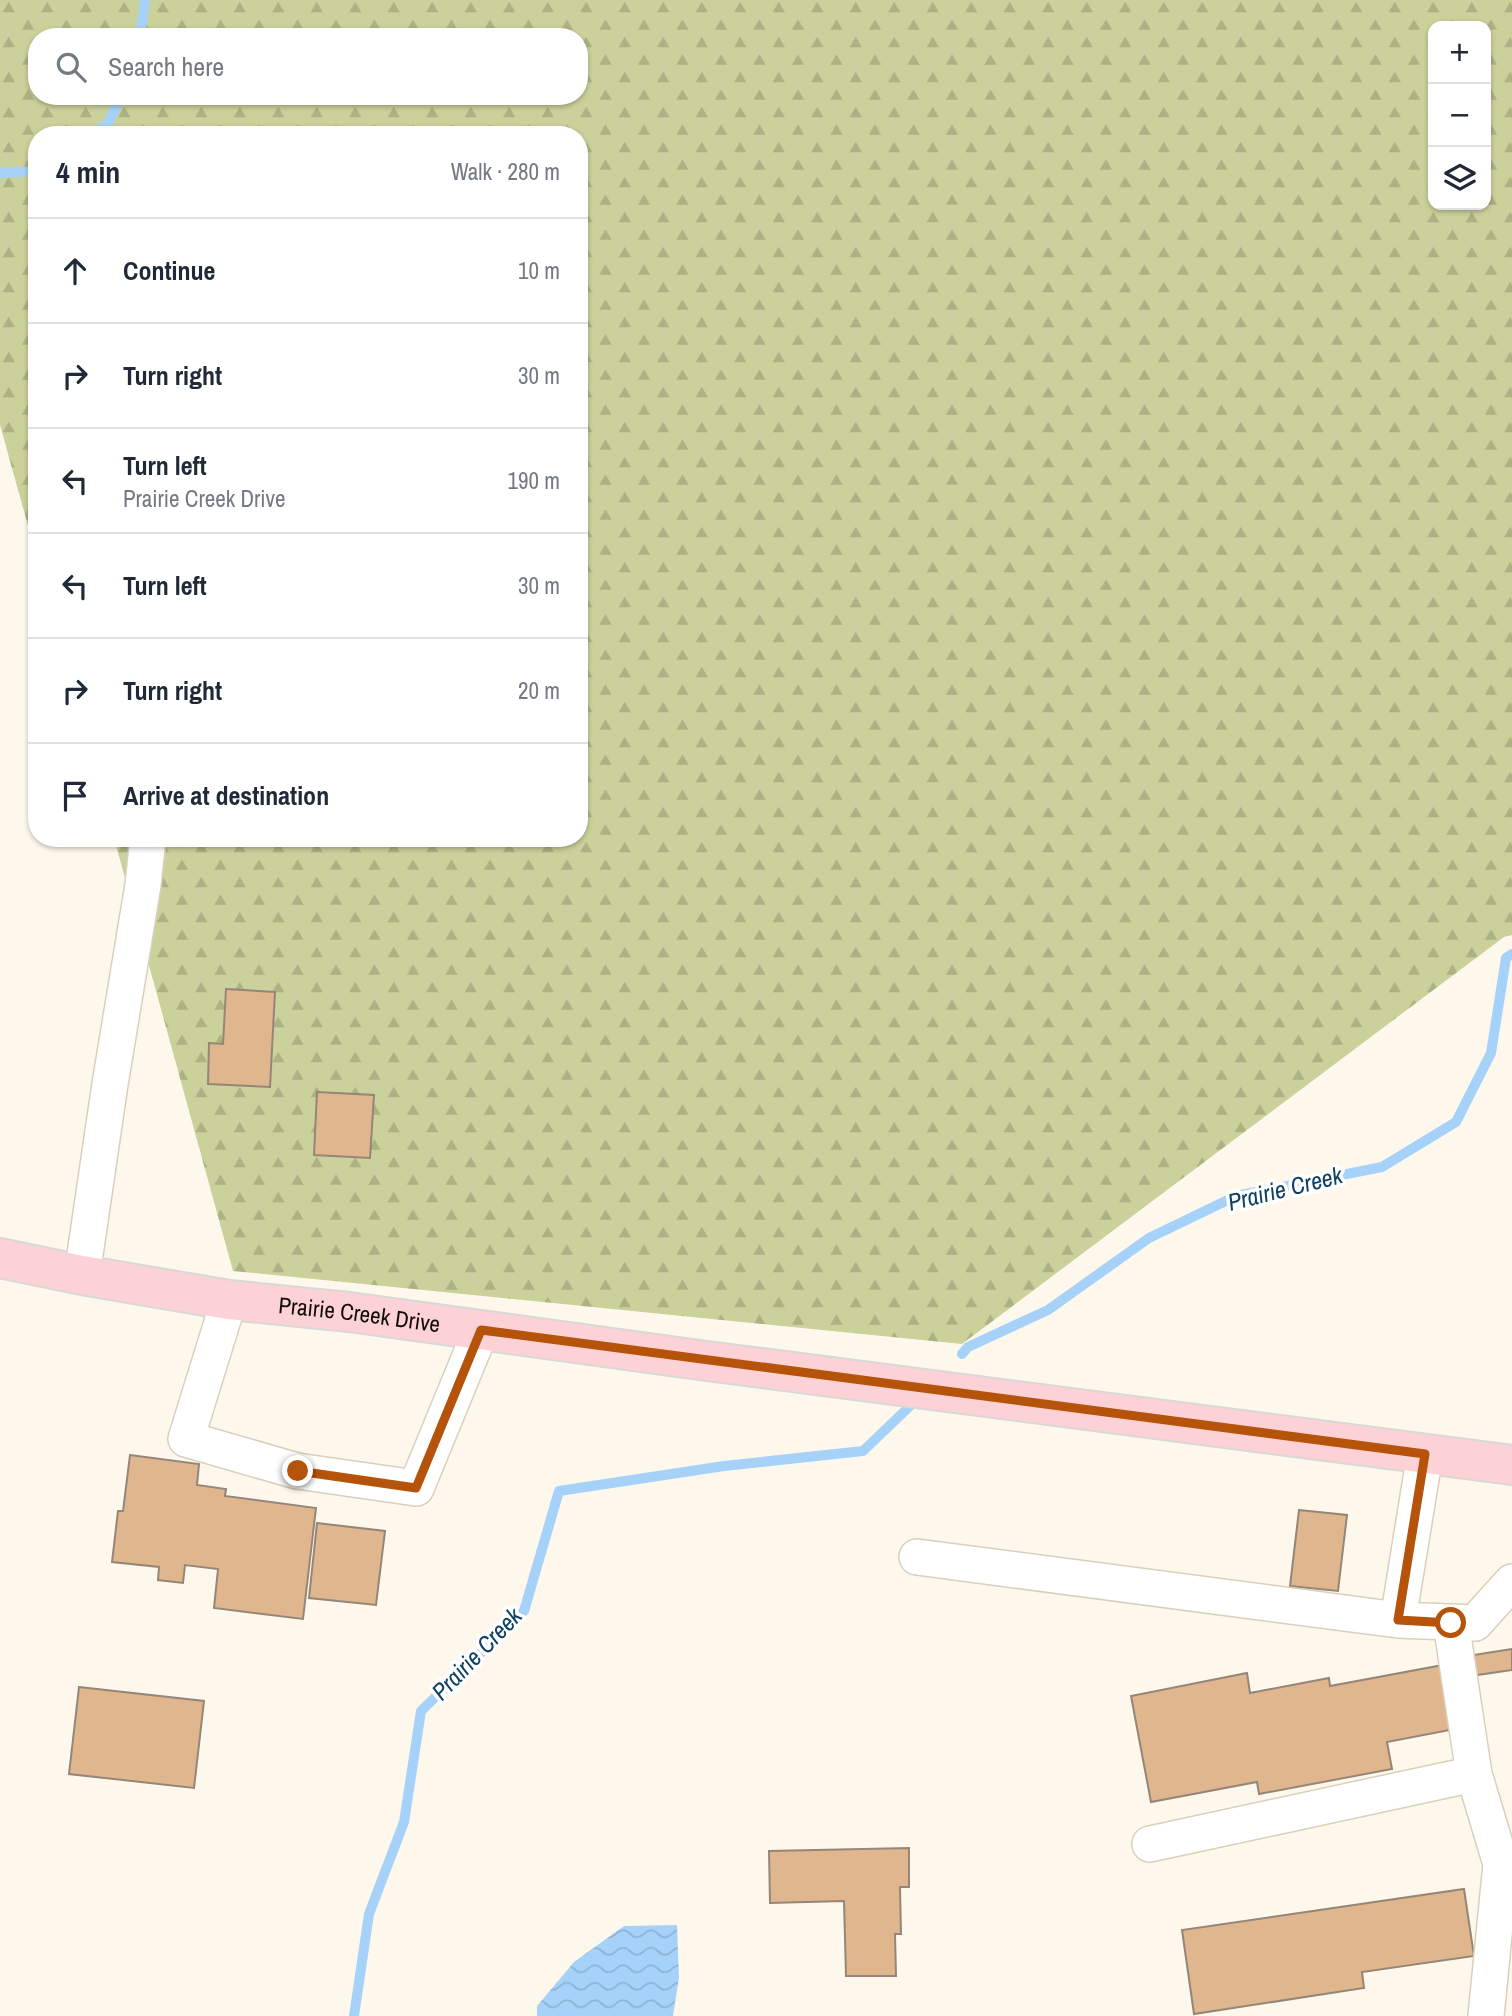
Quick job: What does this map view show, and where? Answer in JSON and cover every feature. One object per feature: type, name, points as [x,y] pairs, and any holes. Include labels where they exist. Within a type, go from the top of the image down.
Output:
[{"type":"main road","name":"Prairie Creek Drive","points":[[0,1258],[229,1300],[349,1312],[1512,1465]]},
{"type":"lane","points":[[82,1275],[147,847]]},
{"type":"lane","points":[[229,1300],[186,1438],[298,1471],[416,1488],[481,1330]]},
{"type":"lane","points":[[1398,1620],[1425,1454]]},
{"type":"lane","points":[[918,1557],[1398,1620],[1451,1623],[1475,1623],[1512,1582]]},
{"type":"lane","points":[[1451,1623],[1474,1774],[1506,1864],[1486,2016]]},
{"type":"lane","points":[[1150,1844],[1474,1774]]},
{"type":"green space","points":[[0,0],[1512,0],[1512,935],[1504,937],[962,1344],[233,1271],[116,847],[588,847],[588,126],[28,126],[28,526],[0,425]]},
{"type":"water","points":[[677,1925],[679,1978],[673,2016],[537,2016],[537,2006],[574,1962],[624,1926]]},
{"type":"building","points":[[226,989],[275,992],[270,1087],[208,1084],[209,1043],[223,1044]]},
{"type":"building","points":[[317,1092],[374,1095],[370,1158],[314,1155]]},
{"type":"building","points":[[130,1455],[199,1464],[197,1485],[226,1489],[225,1496],[316,1508],[303,1619],[214,1608],[218,1569],[185,1565],[183,1583],[158,1580],[159,1567],[112,1562],[118,1511],[123,1511]]},
{"type":"building","points":[[1299,1510],[1347,1515],[1338,1591],[1290,1586]]},
{"type":"building","points":[[317,1523],[385,1531],[376,1605],[309,1598]]},
{"type":"building","points":[[1512,1649],[1512,1670],[1470,1676],[1467,1656]]},
{"type":"building","points":[[1443,1665],[1455,1729],[1387,1742],[1392,1769],[1259,1794],[1257,1782],[1151,1802],[1131,1696],[1247,1673],[1250,1693],[1329,1678],[1330,1686]]},
{"type":"building","points":[[79,1687],[204,1701],[194,1788],[69,1774]]},
{"type":"building","points":[[909,1848],[909,1887],[900,1887],[901,1934],[895,1934],[896,1976],[846,1976],[844,1901],[770,1903],[769,1851]]},
{"type":"building","points":[[1464,1889],[1474,1956],[1362,1972],[1364,1988],[1194,2014],[1182,1930]]},
{"type":"waterway","points":[[141,28],[145,0]]},
{"type":"waterway","points":[[104,126],[117,105]]},
{"type":"waterway","points":[[0,173],[28,171]]},
{"type":"waterway","name":"Prairie Creek","points":[[962,1354],[968,1347],[1048,1310],[1149,1238],[1236,1196],[1382,1167],[1456,1122],[1491,1053],[1506,958],[1512,954]]},
{"type":"waterway","name":"Prairie Creek","points":[[354,2016],[369,1914],[404,1822],[421,1711],[524,1611],[559,1491],[724,1466],[863,1451],[911,1405]]},
{"type":"route","points":[[298,1471],[416,1488],[481,1330],[1425,1454],[1398,1620],[1451,1623]]}]
